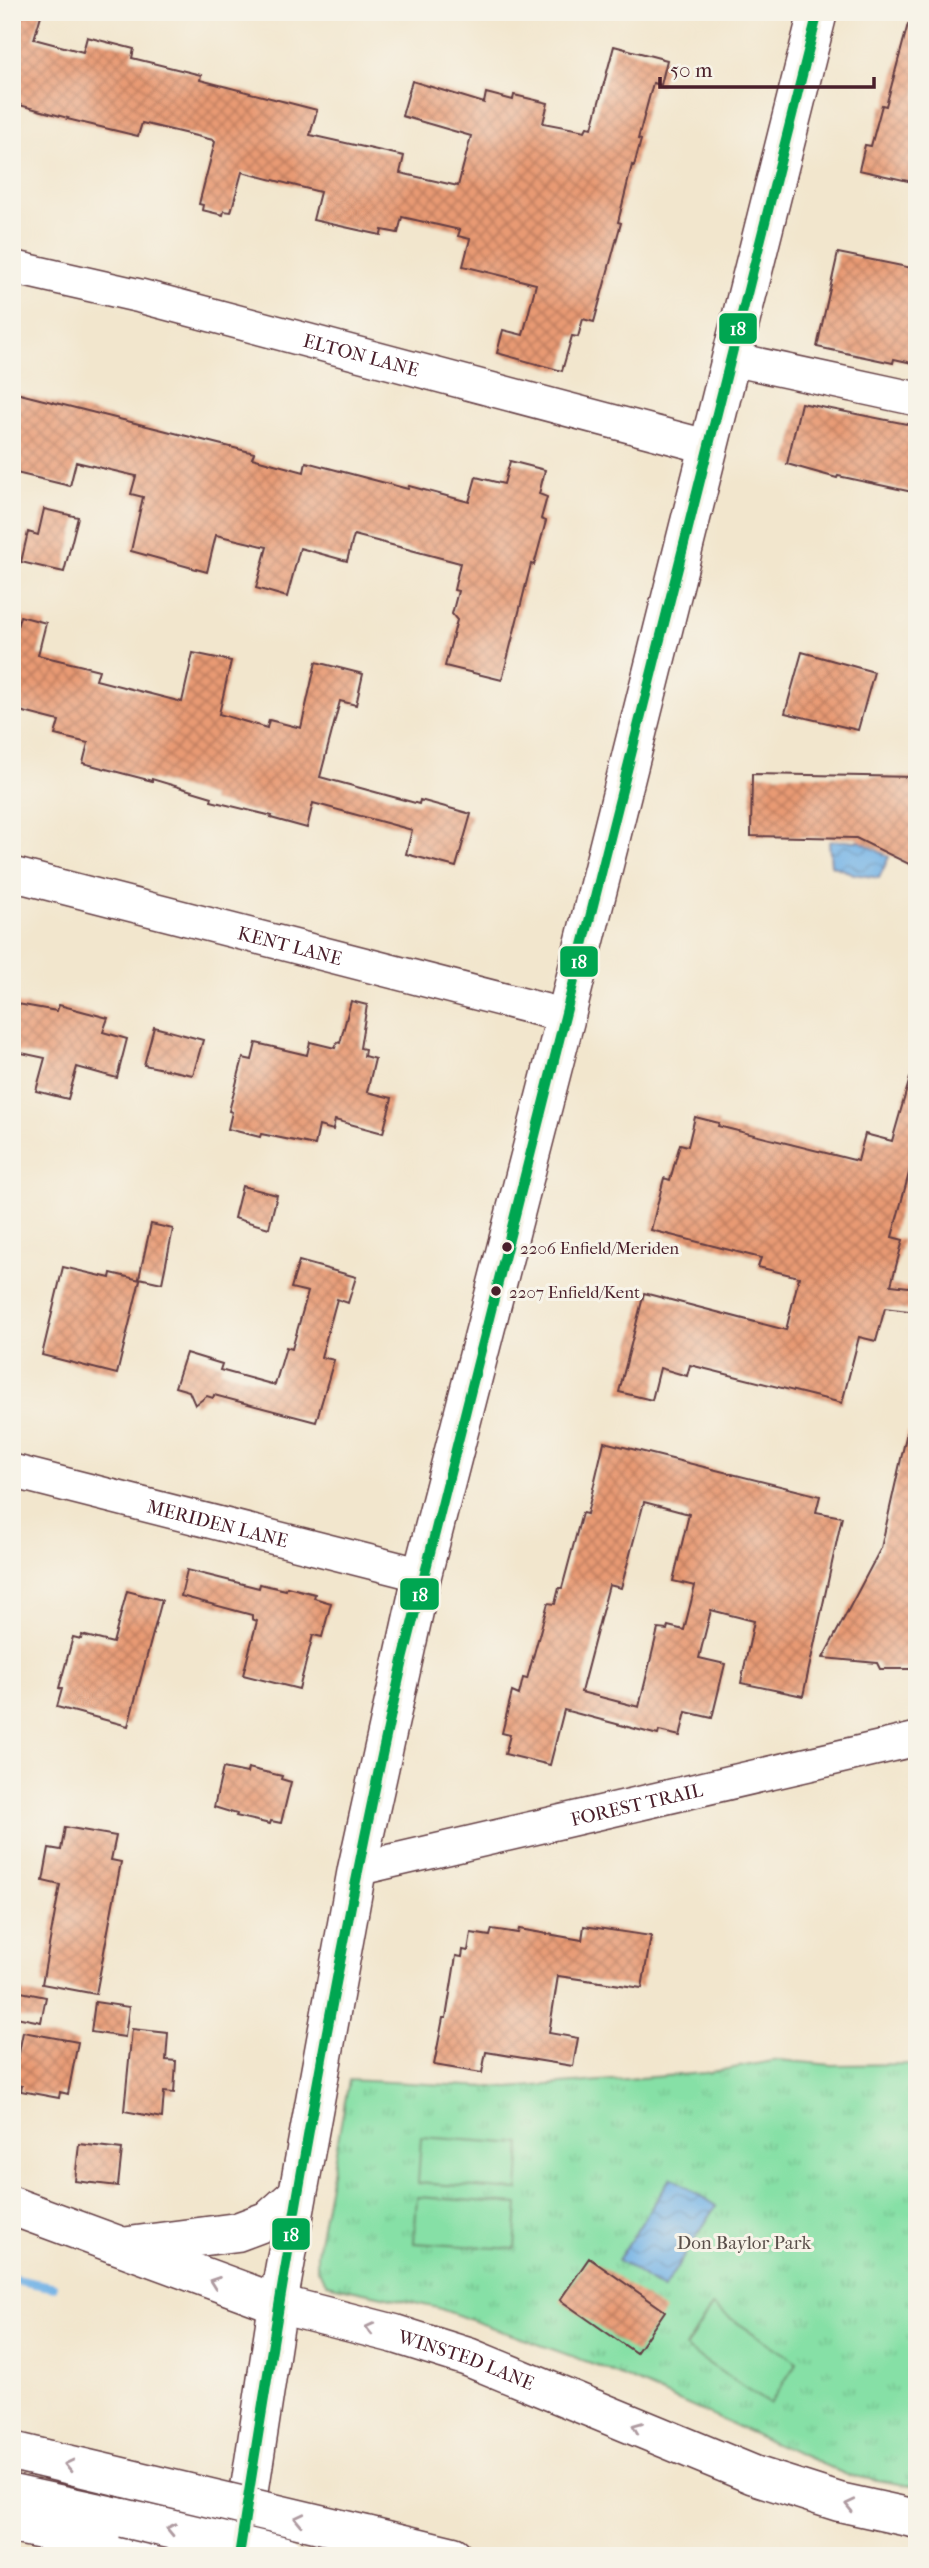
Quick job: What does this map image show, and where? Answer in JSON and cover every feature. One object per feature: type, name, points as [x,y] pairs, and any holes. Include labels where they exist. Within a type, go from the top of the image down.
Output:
[{"type":"main road","points":[[239,2556],[278,2305],[357,1869],[422,1575],[566,1016],[818,12]]},
{"type":"main road","points":[[122,2247],[237,2232],[269,2220],[297,2195]]},
{"type":"main road","name":"WINSTED LANE","points":[[12,2206],[278,2305],[395,2334],[468,2357],[754,2475],[839,2502],[917,2519]]},
{"type":"main road","points":[[12,2451],[453,2556]]},
{"type":"main road","points":[[12,2494],[122,2532],[170,2556]]},
{"type":"main road","points":[[12,2524],[122,2532],[285,2556]]},
{"type":"street","name":"ELTON LANE","points":[[12,267],[140,296],[709,447]]},
{"type":"street","points":[[732,359],[917,399]]},
{"type":"street","name":"KENT LANE","points":[[12,874],[566,1016]]},
{"type":"street","name":"MERIDEN LANE","points":[[12,1471],[422,1575]]},
{"type":"street","name":"FOREST TRAIL","points":[[357,1869],[917,1739]]},
{"type":"green space","name":"Don Baylor Park","points":[[917,2056],[917,2487],[847,2475],[599,2366],[438,2308],[327,2284],[317,2269],[317,2253],[349,2080],[509,2088],[705,2073],[779,2060],[832,2065],[915,2064]]},
{"type":"green space","points":[[421,2137],[521,2144],[518,2190],[418,2183]]},
{"type":"green space","points":[[417,2197],[518,2204],[515,2249],[414,2243]]},
{"type":"green space","points":[[712,2306],[797,2362],[770,2404],[685,2348]]},
{"type":"water","points":[[860,841],[889,857],[879,878],[854,874],[831,865],[829,842]]},
{"type":"water","points":[[671,2177],[716,2206],[663,2289],[618,2260]]},
{"type":"building","points":[[12,12],[42,12],[34,39],[83,52],[87,37],[134,49],[132,58],[201,75],[200,80],[317,110],[310,135],[404,156],[400,173],[458,186],[471,136],[402,116],[412,81],[484,103],[486,93],[513,100],[514,95],[548,103],[543,123],[585,131],[587,127],[592,128],[614,46],[667,60],[661,85],[653,83],[638,139],[641,140],[618,222],[621,223],[594,322],[583,319],[578,337],[572,336],[562,371],[497,353],[503,330],[523,335],[536,284],[463,266],[470,239],[458,236],[460,230],[402,217],[398,233],[382,230],[381,235],[313,220],[320,192],[242,172],[231,212],[224,211],[223,215],[202,210],[203,205],[199,204],[215,142],[213,140],[142,123],[138,136],[12,103]]},
{"type":"building","points":[[908,24],[917,25],[917,183],[859,170],[865,145],[871,146],[882,105],[886,106]]},
{"type":"building","points":[[838,253],[917,269],[917,364],[894,359],[893,363],[817,347]]},
{"type":"building","points":[[12,392],[254,453],[252,458],[304,472],[306,462],[469,502],[476,477],[504,484],[510,461],[545,470],[539,494],[547,497],[541,519],[546,521],[534,565],[531,564],[502,680],[445,666],[457,620],[452,614],[458,591],[454,590],[460,563],[354,535],[347,561],[300,548],[287,597],[256,588],[267,547],[216,535],[207,572],[131,551],[143,497],[131,494],[136,476],[76,462],[70,486],[12,472]]},
{"type":"building","points":[[801,403],[917,426],[917,493],[838,476],[837,478],[787,464]]},
{"type":"building","points":[[44,509],[78,517],[64,572],[21,562],[28,532],[38,535]]},
{"type":"building","points":[[20,616],[46,623],[38,655],[99,670],[96,680],[182,702],[193,653],[231,661],[219,714],[267,728],[269,720],[301,728],[316,662],[363,674],[356,705],[340,701],[320,777],[419,804],[420,800],[471,814],[456,867],[406,854],[412,830],[313,803],[307,828],[211,801],[212,797],[152,779],[83,763],[88,743],[55,735],[59,721],[12,709],[12,647]]},
{"type":"building","points":[[802,652],[874,672],[858,730],[785,713]]},
{"type":"building","points":[[752,774],[917,777],[917,868],[856,838],[751,836]]},
{"type":"building","points":[[351,1001],[367,1005],[360,1048],[365,1049],[364,1056],[375,1059],[367,1092],[392,1098],[383,1133],[335,1120],[333,1130],[319,1126],[315,1145],[228,1129],[232,1112],[229,1111],[243,1058],[252,1060],[256,1043],[307,1055],[310,1042],[335,1048],[337,1042],[340,1043]]},
{"type":"building","points":[[12,1003],[57,1011],[59,1005],[108,1018],[103,1032],[127,1039],[117,1078],[77,1067],[68,1099],[36,1091],[45,1058],[12,1051]]},
{"type":"building","points":[[154,1027],[203,1040],[193,1075],[144,1065]]},
{"type":"building","points":[[910,1078],[917,1079],[917,1143],[892,1237],[903,1240],[891,1285],[917,1288],[917,1312],[885,1308],[876,1341],[859,1337],[842,1403],[690,1365],[687,1376],[660,1368],[652,1400],[619,1392],[644,1293],[786,1330],[799,1277],[758,1267],[761,1258],[651,1230],[664,1178],[670,1180],[680,1144],[688,1146],[695,1117],[719,1123],[718,1126],[858,1161],[865,1134],[892,1141]]},
{"type":"building","points":[[242,1186],[277,1195],[269,1228],[234,1218]]},
{"type":"building","points":[[151,1224],[173,1229],[162,1283],[139,1278]]},
{"type":"building","points":[[299,1261],[356,1277],[348,1303],[337,1299],[321,1357],[334,1360],[316,1422],[214,1395],[213,1398],[207,1396],[195,1405],[189,1391],[175,1387],[186,1353],[222,1364],[220,1370],[275,1385],[286,1347],[292,1349],[308,1292],[291,1288]]},
{"type":"building","points":[[63,1267],[110,1278],[111,1273],[140,1280],[117,1374],[42,1355]]},
{"type":"building","points":[[907,1432],[917,1433],[917,1669],[880,1669],[877,1663],[823,1658],[881,1548]]},
{"type":"building","points":[[604,1442],[820,1496],[816,1512],[842,1517],[803,1696],[741,1683],[754,1621],[711,1610],[699,1658],[725,1664],[712,1718],[686,1712],[680,1736],[659,1731],[658,1735],[564,1710],[550,1765],[505,1754],[510,1735],[502,1733],[512,1692],[519,1695],[523,1678],[527,1679],[548,1603],[555,1604],[559,1588],[562,1588],[582,1513],[587,1514]],"holes":[[[644,1502],[689,1514],[673,1581],[695,1586],[684,1630],[668,1626],[667,1630],[658,1629],[639,1707],[581,1692],[609,1585],[621,1588]]]},
{"type":"building","points":[[187,1570],[259,1588],[260,1584],[286,1590],[287,1587],[315,1594],[314,1598],[331,1603],[322,1637],[313,1635],[299,1689],[243,1675],[257,1621],[252,1619],[252,1615],[181,1596]]},
{"type":"building","points":[[127,1591],[162,1600],[128,1726],[57,1707],[62,1689],[59,1688],[73,1637],[81,1639],[82,1635],[113,1643]]},
{"type":"building","points":[[223,1768],[247,1773],[248,1768],[282,1776],[281,1779],[291,1782],[281,1823],[271,1821],[270,1824],[236,1816],[237,1814],[214,1807]]},
{"type":"building","points":[[65,1827],[116,1836],[111,1860],[121,1862],[96,1994],[42,1984],[60,1885],[43,1881],[49,1848],[61,1850]]},
{"type":"building","points":[[584,1926],[651,1936],[642,1988],[558,1976],[549,2033],[578,2038],[573,2066],[486,2052],[482,2073],[434,2065],[443,2018],[446,2018],[456,1956],[462,1957],[463,1950],[468,1951],[471,1933],[490,1936],[492,1929],[518,1933],[519,1929],[582,1940]]},
{"type":"building","points":[[21,1992],[46,1997],[41,2022],[16,2017]]},
{"type":"building","points":[[95,2002],[129,2007],[125,2037],[91,2032]]},
{"type":"building","points":[[132,2029],[168,2033],[166,2060],[176,2061],[174,2093],[164,2092],[162,2118],[124,2111]]},
{"type":"building","points":[[23,2032],[78,2042],[68,2094],[60,2092],[59,2098],[21,2091],[22,2086],[13,2084]]},
{"type":"building","points":[[79,2144],[122,2149],[118,2186],[75,2181]]},
{"type":"building","points":[[589,2258],[665,2311],[636,2353],[560,2300]]},
{"type":"waterway","points":[[12,2279],[53,2287]]},
{"type":"transit line","name":"18","points":[[239,2556],[334,1992],[404,1656],[818,12]]},
{"type":"place","name":"2206 Enfield/Meriden","points":[[507,1247]]},
{"type":"place","name":"2207 Enfield/Kent","points":[[496,1291]]}]
